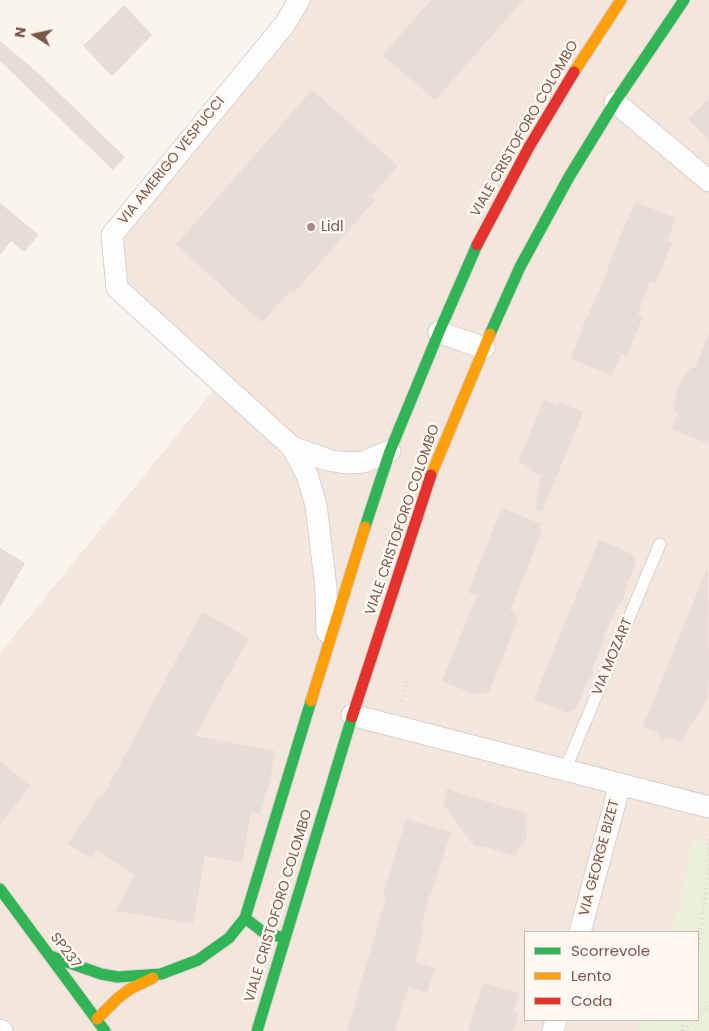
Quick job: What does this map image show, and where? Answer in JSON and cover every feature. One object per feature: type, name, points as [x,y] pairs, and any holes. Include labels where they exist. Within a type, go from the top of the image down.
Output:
[{"type":"main road","name":"VIALE CRISTOFORO COLOMBO","points":[[101,1027],[118,998],[130,989],[161,974],[198,960],[229,938],[245,918],[373,500],[390,451],[481,237],[529,147],[574,72],[622,0]]},
{"type":"main road","name":"VIALE CRISTOFORO COLOMBO","points":[[257,1031],[352,715],[430,476],[484,348],[525,259],[569,177],[615,102],[684,0]]},
{"type":"main road","name":"SP237","points":[[0,889],[101,1027]]},
{"type":"main road","points":[[245,918],[263,932],[284,938]]},
{"type":"main road","name":"VIALE CRISTOFORO COLOMBO","points":[[50,956],[101,974],[118,977],[161,974]]},
{"type":"street","name":"VIA AMERIGO VESPUCCI","points":[[299,0],[285,24],[112,235],[116,288],[292,447],[307,475],[316,505],[326,588],[328,650]]},
{"type":"street","points":[[615,102],[709,181]]},
{"type":"street","points":[[439,332],[484,348]]},
{"type":"street","name":"VIA AMERIGO VESPUCCI","points":[[292,447],[328,460],[346,464],[364,462],[390,451]]},
{"type":"street","points":[[352,715],[709,807]]},
{"type":"street","name":"VIA GEORGE BIZET","points":[[580,931],[620,784]]},
{"type":"lane","name":"VIA MOZART","points":[[565,770],[660,544]]},
{"type":"path","points":[[699,942],[708,874],[709,838]]},
{"type":"path","points":[[699,1016],[709,1005]]},
{"type":"path","points":[[683,1031],[694,1021]]},
{"type":"shaded area","points":[[299,0],[709,0],[709,1031],[0,1031],[0,653],[220,382],[117,288],[112,235]]},
{"type":"green space","points":[[693,840],[709,843],[709,1031],[637,1031],[641,1021],[699,1021],[699,931],[671,931],[678,910]]},
{"type":"building","points":[[431,0],[523,0],[435,100],[383,55]]},
{"type":"building","points":[[124,5],[152,35],[112,76],[83,46]]},
{"type":"building","points":[[0,41],[37,72],[125,157],[113,170],[0,61]]},
{"type":"building","points":[[312,90],[398,166],[371,196],[375,200],[293,294],[290,291],[262,322],[176,245]]},
{"type":"building","points":[[709,98],[709,140],[688,119]]},
{"type":"building","points":[[635,202],[676,218],[667,241],[672,243],[655,283],[650,281],[638,314],[643,316],[627,356],[621,354],[612,376],[571,359]]},
{"type":"building","points":[[0,203],[39,235],[24,252],[11,241],[0,255]]},
{"type":"building","points":[[708,335],[709,444],[672,429],[678,412],[673,410],[677,389],[691,367],[695,368]]},
{"type":"building","points":[[544,400],[558,405],[559,402],[583,412],[542,512],[535,510],[541,475],[531,471],[532,468],[518,462]]},
{"type":"building","points":[[502,508],[541,524],[539,528],[542,532],[510,610],[513,611],[518,620],[489,692],[477,695],[442,681],[477,596],[468,592]]},
{"type":"building","points":[[599,540],[632,554],[636,563],[625,589],[624,599],[618,605],[604,636],[593,666],[593,675],[587,682],[576,709],[568,713],[534,699]]},
{"type":"building","points":[[0,548],[25,563],[0,607]]},
{"type":"building","points":[[708,566],[708,696],[689,727],[682,743],[672,738],[661,741],[658,733],[643,727]]},
{"type":"building","points":[[202,612],[249,638],[195,736],[275,751],[270,781],[260,814],[251,812],[242,863],[205,856],[193,924],[116,911],[135,875],[96,850],[91,858],[68,844],[99,796],[102,798]]},
{"type":"building","points":[[0,761],[30,786],[0,824]]},
{"type":"building","points":[[447,789],[528,814],[525,825],[527,839],[517,850],[516,856],[482,846],[475,847],[443,804]]},
{"type":"building","points":[[406,819],[451,832],[430,894],[421,928],[424,929],[415,962],[435,968],[427,993],[408,987],[395,1031],[347,1031],[386,897],[383,895]]},
{"type":"building","points":[[483,983],[519,993],[513,1012],[518,1014],[513,1031],[468,1031]]},
{"type":"traffic: fast","points":[[490,334],[520,267],[569,177],[615,102],[684,0]]},
{"type":"traffic: fast","points":[[365,527],[390,451],[477,245]]},
{"type":"traffic: fast","points":[[50,956],[101,974],[118,977],[161,974],[198,960],[229,938],[245,918],[311,701]]},
{"type":"traffic: fast","points":[[257,1031],[352,717]]},
{"type":"traffic: fast","points":[[0,889],[105,1031]]},
{"type":"traffic: fast","points":[[245,918],[263,932],[284,938]]},
{"type":"traffic: slow","points":[[574,72],[621,0]]},
{"type":"traffic: slow","points":[[431,475],[490,334]]},
{"type":"traffic: slow","points":[[311,701],[365,527]]},
{"type":"traffic: slow","points":[[97,1019],[130,989],[153,978]]},
{"type":"traffic: jam","points":[[477,245],[529,147],[574,72]]},
{"type":"traffic: jam","points":[[352,717],[431,475]]},
{"type":"place","name":"Lidl","points":[[311,227]]}]
